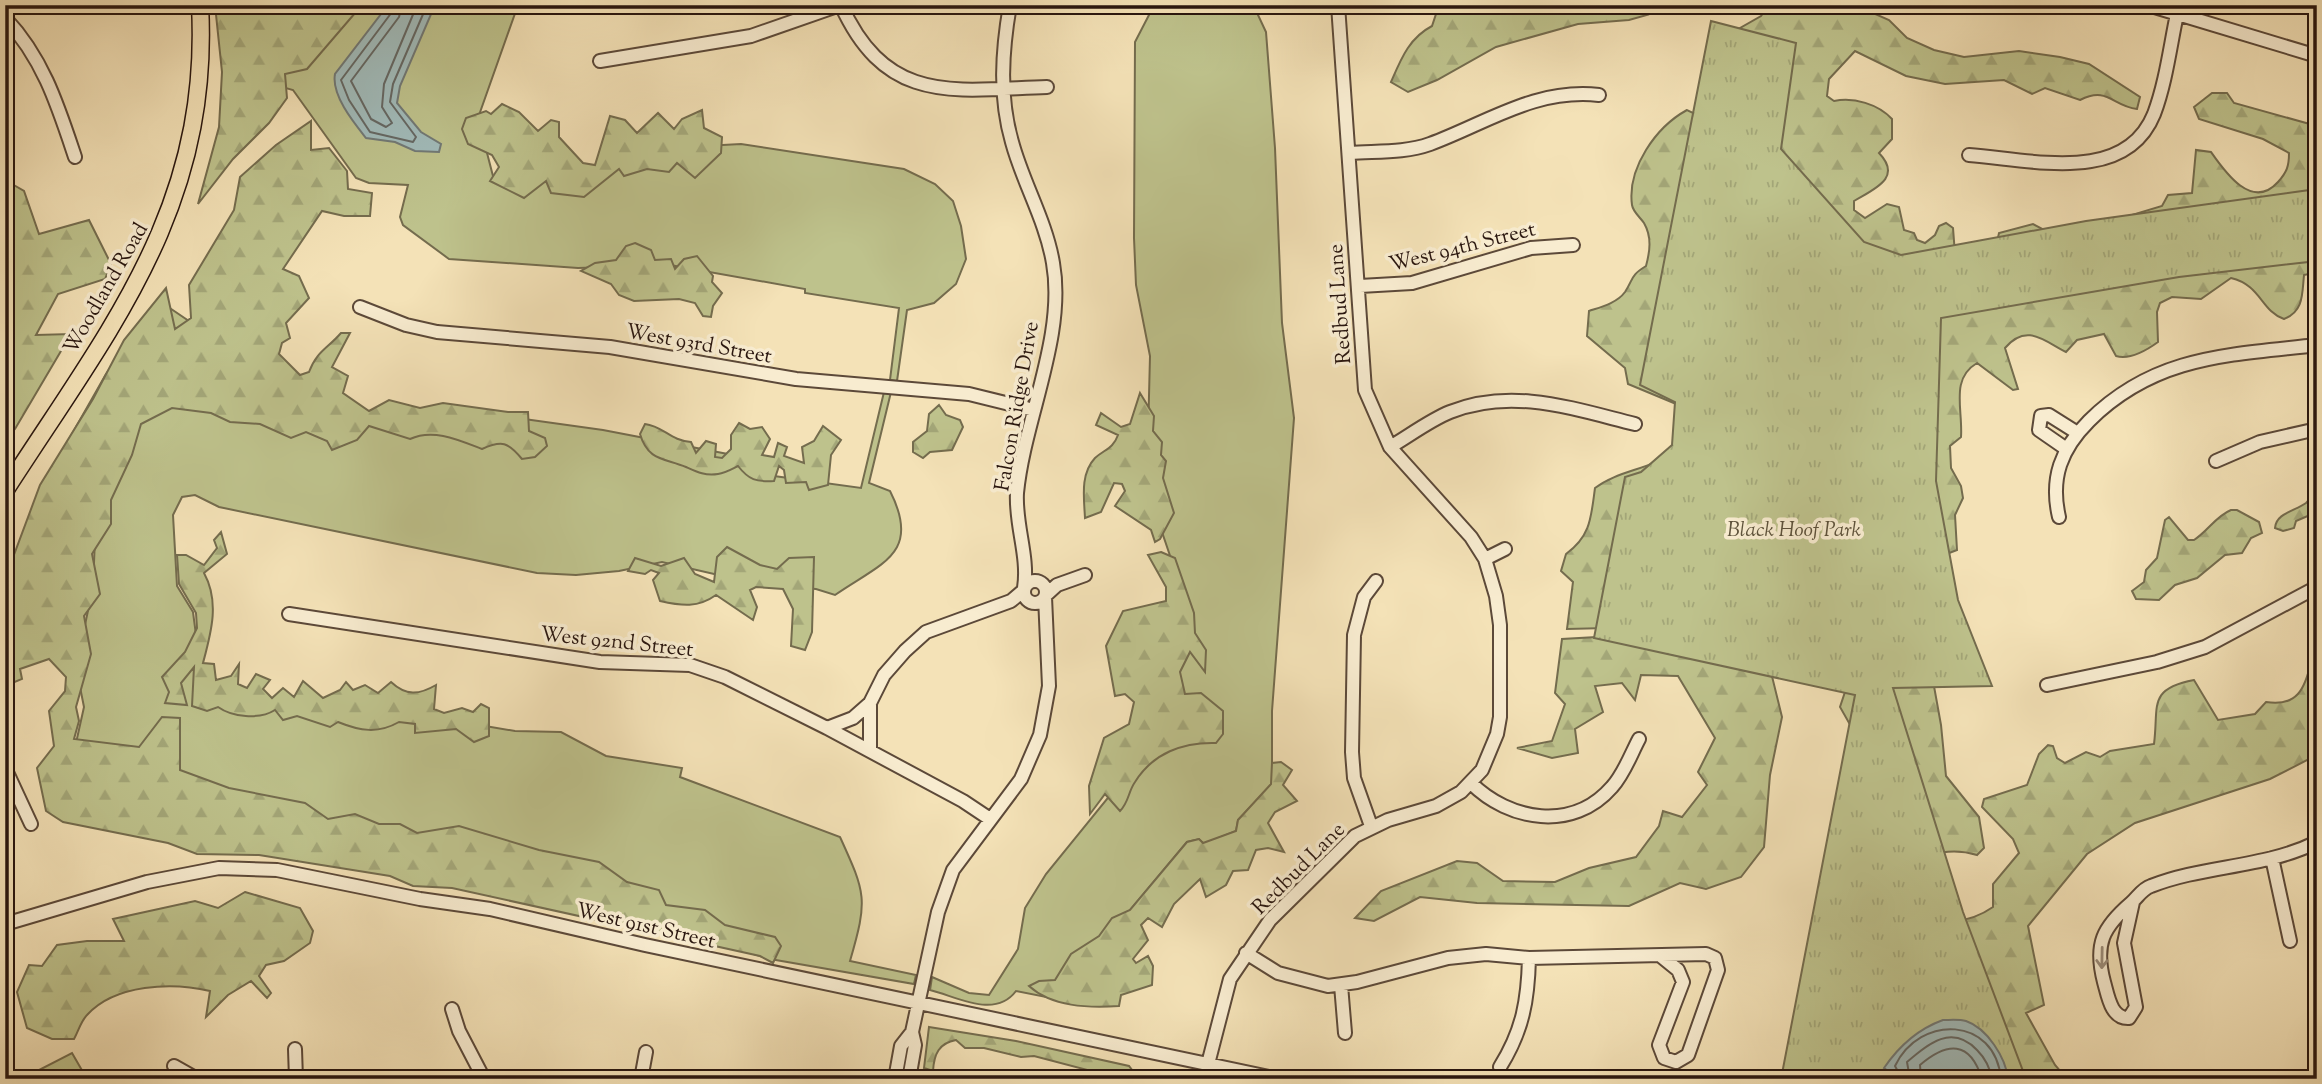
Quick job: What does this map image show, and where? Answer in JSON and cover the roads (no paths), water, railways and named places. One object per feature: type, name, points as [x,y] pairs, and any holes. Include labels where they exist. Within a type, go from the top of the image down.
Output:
[{"type":"main road","name":"Woodland Road","points":[[5,491],[144,271],[172,209],[187,160],[198,100],[202,64],[200,5]]},
{"type":"street","points":[[600,61],[751,37],[841,5],[867,47],[889,68],[912,82],[952,91],[1047,87]]},
{"type":"street","name":"Falcon Ridge Drive","points":[[1010,5],[1003,54],[1003,89],[1013,144],[1053,264],[1051,331],[1017,496],[1027,596]]},
{"type":"street","name":"Redbud Lane","points":[[1208,1064],[1230,979],[1270,920],[1323,864],[1355,836],[1371,826],[1436,806],[1471,783],[1491,754],[1500,717],[1499,610],[1485,559],[1471,537],[1390,447],[1365,390],[1339,5]]},
{"type":"street","points":[[2148,5],[2317,56]]},
{"type":"street","points":[[1969,155],[2079,163],[2108,159],[2123,152],[2135,143],[2153,116],[2177,14]]},
{"type":"street","points":[[5,18],[23,37],[38,60],[54,94],[75,157]]},
{"type":"street","points":[[1350,153],[1429,144],[1513,106],[1540,98],[1580,93],[1599,95]]},
{"type":"street","name":"West 94th Street","points":[[1360,286],[1412,283],[1531,248],[1573,245]]},
{"type":"street","name":"West 93rd Street","points":[[360,307],[406,325],[437,332],[610,346],[796,379],[969,394],[1034,410]]},
{"type":"street","points":[[2059,517],[2054,483],[2065,448],[2076,432],[2128,388],[2171,367],[2214,357],[2317,345]]},
{"type":"street","points":[[1390,447],[1450,412],[1496,400],[1544,402],[1635,424]]},
{"type":"street","points":[[2065,448],[2039,430],[2041,416],[2049,415],[2076,432]]},
{"type":"street","points":[[2216,461],[2260,442],[2317,429]]},
{"type":"street","points":[[1485,559],[1505,549]]},
{"type":"street","points":[[909,1079],[915,1045],[912,1032],[918,1003],[938,912],[953,870],[1021,779],[1040,735],[1049,686],[1043,589],[1026,569]]},
{"type":"street","points":[[827,728],[853,718],[870,703],[884,675],[926,632],[1085,575]]},
{"type":"street","points":[[1371,826],[1354,778],[1354,635],[1364,597],[1376,581]]},
{"type":"street","points":[[1043,589],[1029,582],[1027,596],[1045,623]]},
{"type":"street","points":[[2047,685],[2157,662],[2205,647],[2317,587]]},
{"type":"street","name":"West 92nd Street","points":[[289,614],[600,662],[690,665],[725,677],[870,750],[990,819]]},
{"type":"street","points":[[870,703],[870,750]]},
{"type":"street","points":[[1471,783],[1491,802],[1521,815],[1546,817],[1571,812],[1586,807],[1613,786],[1639,739]]},
{"type":"street","points":[[5,768],[31,824]]},
{"type":"street","points":[[2133,902],[2124,943],[2136,1007],[2129,1018],[2122,1018],[2116,1015],[2109,1000],[2101,954],[2107,925],[2148,887],[2272,858],[2317,842]]},
{"type":"street","points":[[2272,858],[2290,941]]},
{"type":"street","name":"West 91st Street","points":[[5,924],[171,878],[219,868],[277,870],[420,899],[490,909],[1278,1079]]},
{"type":"street","points":[[1246,953],[1286,976],[1310,983],[1341,985],[1467,956],[1662,957],[1706,954],[1717,963],[1718,970],[1688,1055],[1676,1062],[1664,1058],[1659,1045],[1683,982],[1678,970],[1662,957]]},
{"type":"street","points":[[1500,1067],[1513,1046],[1524,1017],[1529,957]]},
{"type":"street","points":[[1341,985],[1345,1033]]},
{"type":"street","points":[[452,1009],[459,1031],[484,1079]]},
{"type":"street","points":[[895,1079],[901,1046],[912,1032]]},
{"type":"street","points":[[295,1049],[296,1079]]},
{"type":"street","points":[[641,1079],[646,1052]]},
{"type":"street","points":[[174,1066],[197,1079]]},
{"type":"water","points":[[388,5],[435,5],[400,86],[397,103],[421,132],[441,144],[439,152],[415,151],[395,142],[366,138],[344,108],[336,91],[335,74]]},
{"type":"water","points":[[1943,1020],[1966,1021],[1981,1030],[2004,1062],[2008,1079],[1898,1079],[1884,1068],[1910,1039]]},
{"type":"park label","name":"Black Hoof Park","points":[[1794,529]]}]
